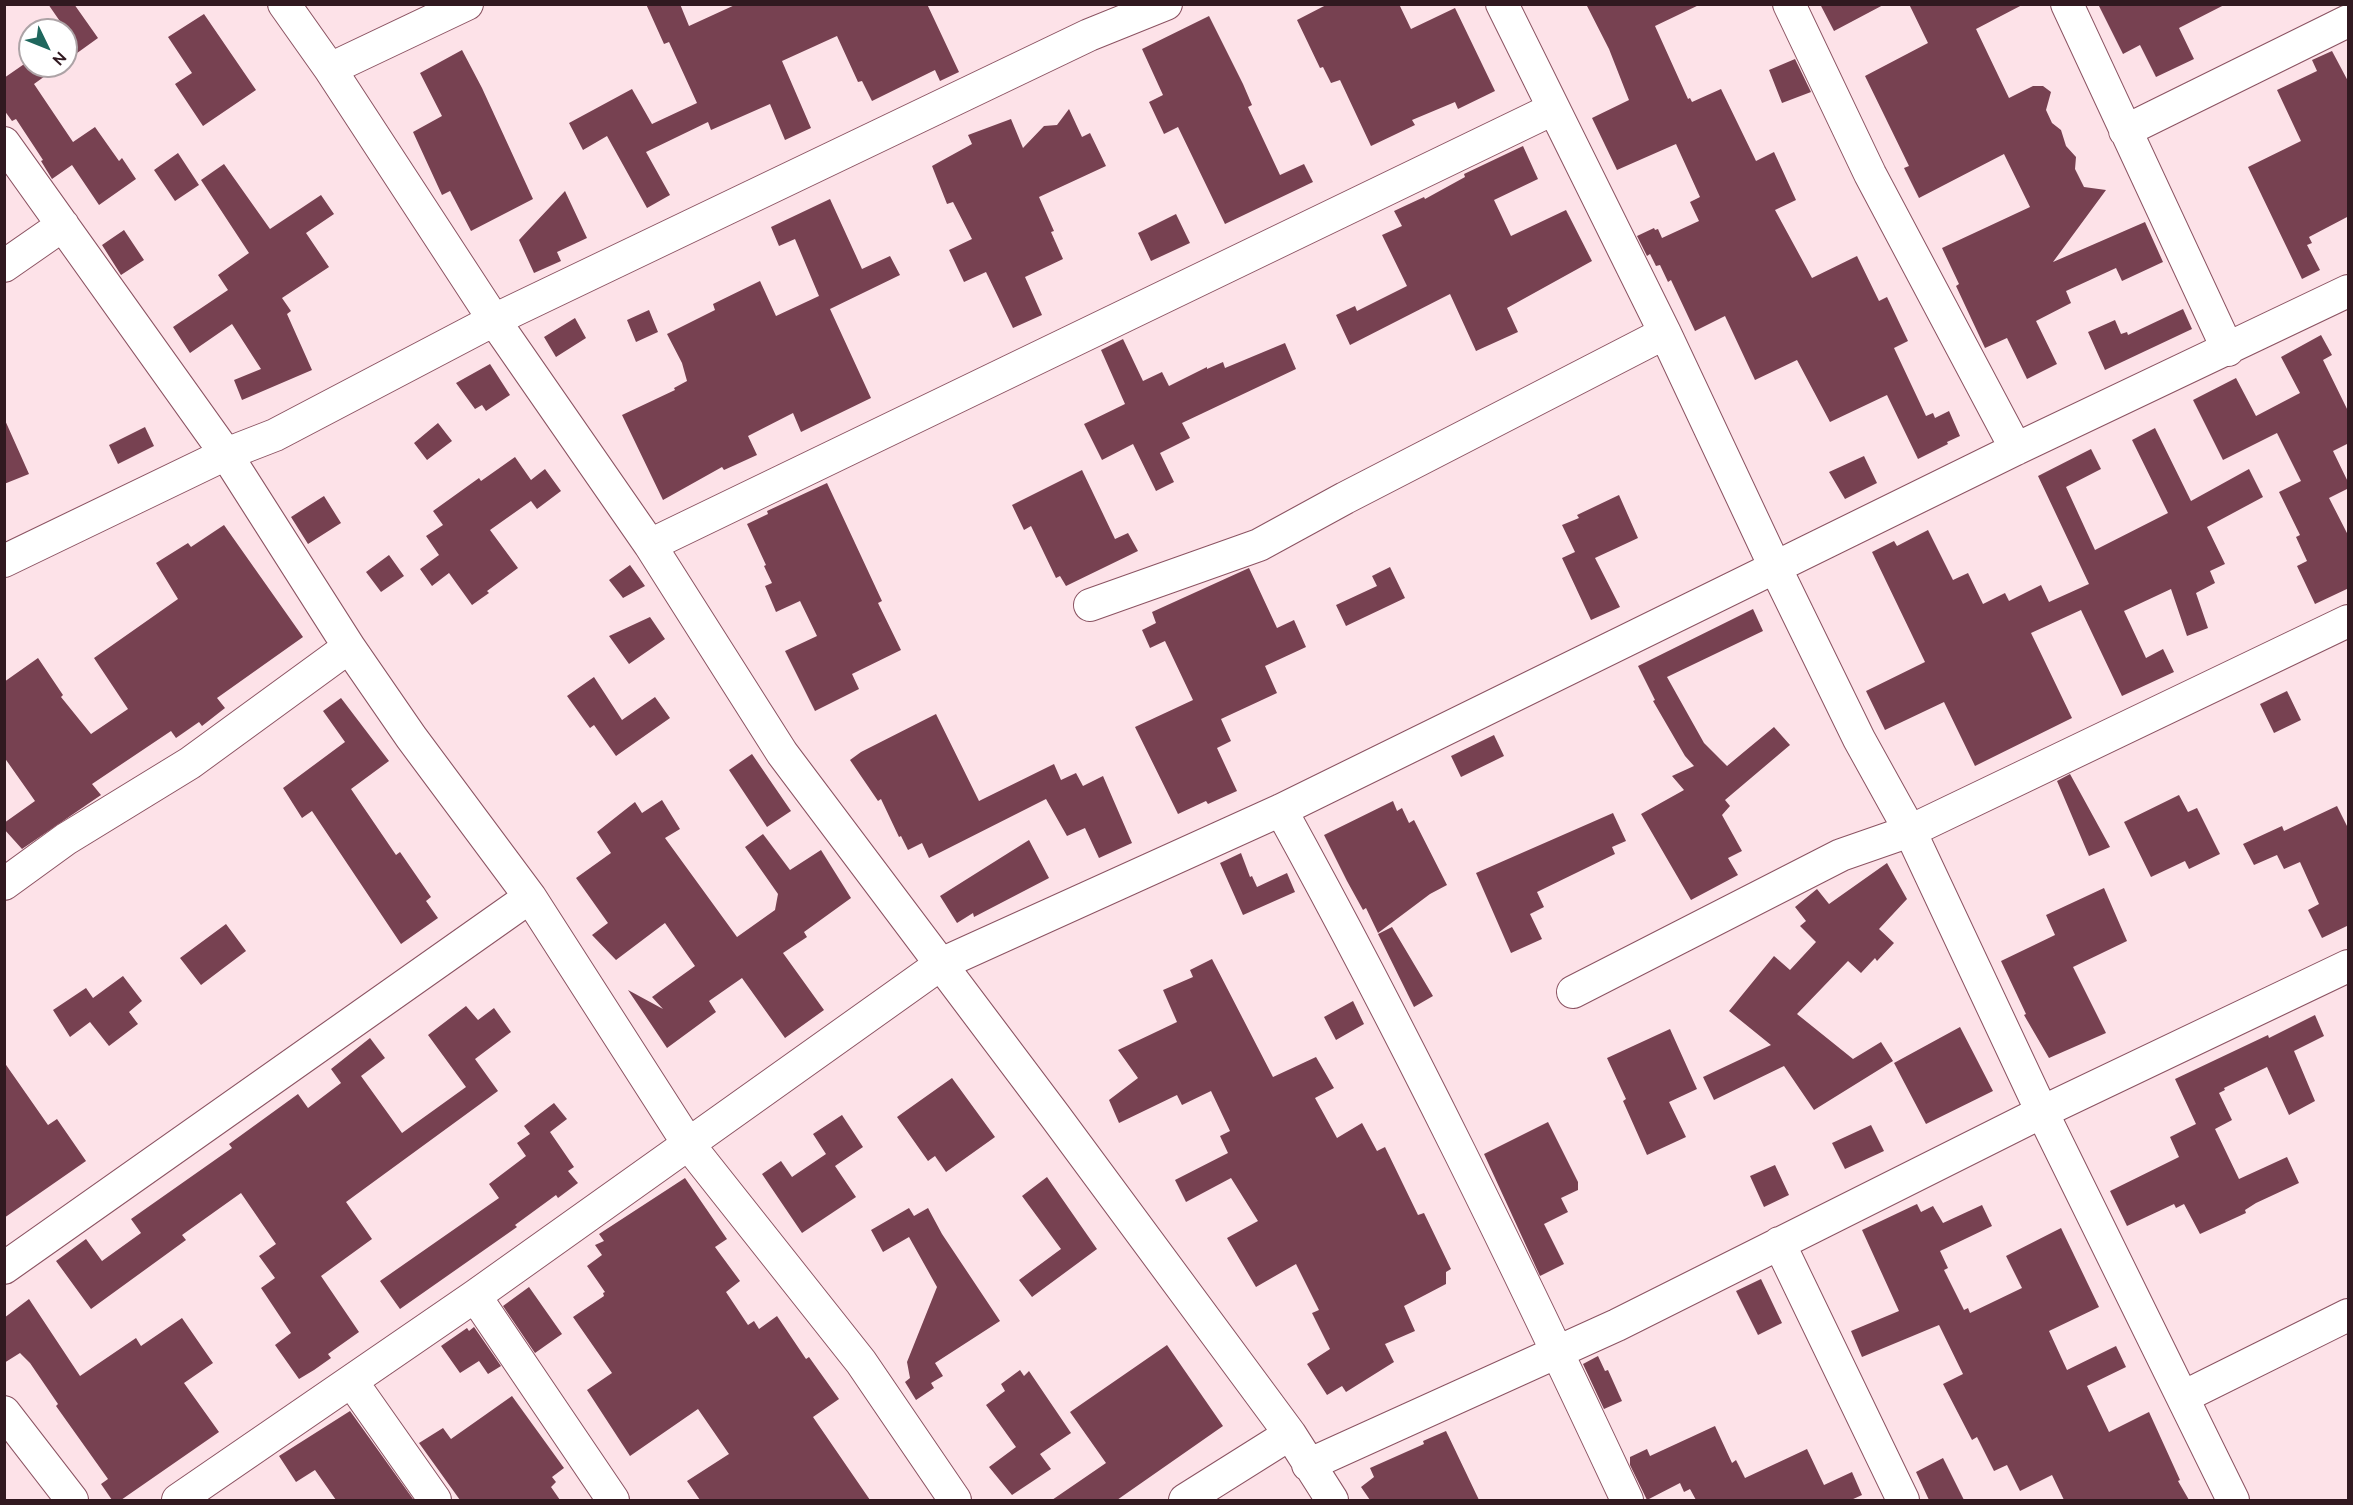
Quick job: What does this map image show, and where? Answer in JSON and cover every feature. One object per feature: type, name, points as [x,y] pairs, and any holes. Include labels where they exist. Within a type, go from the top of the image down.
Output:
[{"type":"street","points":[[284,4],[330,69],[494,320],[650,545],[782,753],[1290,1434],[1332,1500]]},
{"type":"street","points":[[330,69],[467,4]]},
{"type":"street","points":[[4,561],[226,454],[275,435],[494,320],[1089,35],[1166,4]]},
{"type":"street","points":[[1502,4],[1665,333],[1859,739],[1910,831],[2042,1112],[2233,1500]]},
{"type":"street","points":[[1789,4],[1870,174],[2016,449]]},
{"type":"street","points":[[2067,4],[2228,350]]},
{"type":"street","points":[[2125,131],[2349,21]]},
{"type":"street","points":[[650,545],[1553,109]]},
{"type":"street","points":[[4,143],[226,454],[349,646],[411,737],[530,897],[689,1145],[861,1362],[955,1500]]},
{"type":"street","points":[[4,267],[63,225]]},
{"type":"street","points":[[178,1500],[475,1296],[941,964],[1281,810],[2016,449],[2228,350],[2345,301]]},
{"type":"street","points":[[1090,605],[1259,545],[1665,333]]},
{"type":"street","points":[[1573,992],[1840,855],[1910,831],[2349,621]]},
{"type":"street","points":[[4,884],[66,839],[190,763],[349,646]]},
{"type":"street","points":[[1281,810],[1336,911],[1557,1351],[1627,1500]]},
{"type":"street","points":[[4,1268],[530,897]]},
{"type":"street","points":[[1308,1465],[1617,1325],[2042,1112],[2349,966]]},
{"type":"street","points":[[1779,1243],[1903,1500]]},
{"type":"street","points":[[475,1296],[613,1500]]},
{"type":"street","points":[[2183,1397],[2349,1315]]},
{"type":"street","points":[[352,1382],[435,1500]]},
{"type":"street","points":[[4,1412],[72,1500]]},
{"type":"street","points":[[1185,1500],[1290,1434]]},
{"type":"building","points":[[48,4],[74,4],[98,38],[78,52],[78,18],[58,18]]},
{"type":"building","points":[[646,4],[680,4],[689,26],[737,4],[927,4],[959,72],[940,81],[935,70],[872,101],[862,81],[858,82],[837,36],[782,61],[811,128],[785,140],[770,104],[711,130],[708,122],[646,152],[670,195],[647,208],[607,136],[583,150],[569,123],[632,89],[652,124],[697,103],[669,42],[664,44]]},
{"type":"building","points":[[1328,4],[1399,4],[1411,29],[1455,8],[1495,91],[1458,109],[1455,102],[1412,120],[1415,125],[1371,146],[1340,80],[1331,83],[1323,67],[1320,68],[1297,20]]},
{"type":"building","points":[[1586,4],[1701,4],[1655,26],[1688,99],[1690,98],[1692,102],[1721,89],[1756,161],[1774,152],[1796,200],[1775,210],[1812,278],[1857,256],[1879,301],[1887,297],[1908,341],[1894,348],[1926,416],[1933,413],[1935,418],[1949,411],[1960,436],[1918,459],[1887,395],[1830,422],[1797,360],[1755,380],[1725,316],[1695,331],[1671,280],[1668,282],[1660,265],[1656,266],[1650,254],[1647,256],[1637,236],[1654,228],[1658,229],[1662,238],[1699,221],[1690,202],[1700,197],[1676,144],[1617,170],[1592,118],[1629,100],[1609,49]]},
{"type":"building","points":[[1820,4],[1885,4],[1834,31]]},
{"type":"building","points":[[1909,4],[2024,4],[1976,29],[2009,98],[2033,86],[2043,86],[2051,92],[2046,110],[2052,123],[2061,130],[2066,146],[2076,157],[2075,169],[2084,187],[2106,190],[2053,262],[2145,222],[2163,262],[2122,281],[2116,268],[2066,291],[2071,303],[2036,321],[2057,364],[2027,379],[2007,338],[1985,348],[1956,286],[1959,284],[1942,248],[2030,207],[2004,154],[1919,198],[1904,168],[1909,166],[1865,76],[1928,43]]},
{"type":"building","points":[[2098,4],[2226,4],[2179,28],[2194,59],[2156,77],[2140,45],[2123,54]]},
{"type":"building","points":[[204,14],[256,90],[203,126],[175,84],[192,73],[168,37]]},
{"type":"building","points":[[1209,16],[1243,84],[1252,105],[1248,107],[1280,175],[1304,164],[1313,182],[1225,224],[1178,127],[1164,134],[1149,102],[1163,95],[1142,49]]},
{"type":"building","points":[[462,50],[533,199],[471,231],[450,191],[442,195],[413,132],[442,116],[420,73]]},
{"type":"building","points":[[2332,51],[2349,83],[2349,216],[2309,237],[2312,243],[2307,245],[2320,270],[2302,279],[2248,167],[2301,141],[2277,90],[2317,71],[2312,60]]},
{"type":"building","points":[[1795,59],[1811,92],[1782,103],[1769,70]]},
{"type":"building","points":[[18,68],[18,78],[42,78],[34,84],[73,142],[95,127],[119,161],[122,158],[136,179],[99,205],[72,165],[52,179],[41,161],[43,160],[16,119],[12,121],[4,110],[4,78]]},
{"type":"building","points":[[1069,109],[1082,137],[1090,133],[1106,166],[1039,197],[1063,259],[1025,277],[1042,315],[1013,328],[986,272],[964,282],[949,250],[972,239],[953,202],[947,204],[932,166],[972,144],[968,135],[1011,119],[1023,148],[1044,126],[1057,125]]},
{"type":"building","points":[[1523,146],[1538,179],[1494,200],[1511,236],[1566,210],[1592,261],[1507,308],[1518,332],[1476,351],[1450,294],[1350,345],[1336,315],[1355,306],[1357,311],[1407,286],[1382,235],[1402,226],[1394,211],[1424,197],[1425,199],[1465,177],[1464,174]]},
{"type":"building","points":[[178,153],[199,185],[175,201],[154,170]]},
{"type":"building","points":[[224,164],[270,229],[321,195],[334,214],[306,233],[329,267],[282,298],[291,311],[287,314],[312,370],[242,400],[234,380],[261,369],[232,324],[190,353],[173,327],[228,290],[218,275],[249,253],[201,180]]},
{"type":"building","points":[[565,191],[587,238],[557,252],[561,261],[534,273],[519,240]]},
{"type":"building","points":[[830,199],[862,269],[890,256],[900,275],[830,309],[871,398],[801,432],[793,413],[748,436],[757,455],[724,470],[722,467],[663,500],[622,415],[675,390],[674,388],[687,381],[682,363],[667,334],[715,310],[713,304],[760,281],[776,316],[819,296],[795,239],[779,246],[771,227]]},
{"type":"building","points":[[1176,214],[1190,243],[1151,261],[1138,233]]},
{"type":"building","points":[[124,230],[144,260],[121,275],[102,245]]},
{"type":"building","points":[[2183,309],[2192,329],[2105,370],[2088,332],[2115,320],[2121,334],[2127,332],[2128,335]]},
{"type":"building","points":[[649,310],[658,332],[636,342],[627,320]]},
{"type":"building","points":[[575,318],[586,338],[556,357],[544,337]]},
{"type":"building","points":[[2321,335],[2332,355],[2323,360],[2349,413],[2349,443],[2333,451],[2349,488],[2329,498],[2349,537],[2349,588],[2315,604],[2297,566],[2307,561],[2296,537],[2300,535],[2279,492],[2301,481],[2277,433],[2223,460],[2193,400],[2236,378],[2256,416],[2300,393],[2281,357]]},
{"type":"building","points":[[1123,339],[1143,381],[1162,372],[1169,386],[1207,367],[1207,369],[1223,362],[1225,368],[1285,343],[1296,369],[1182,423],[1190,438],[1160,453],[1174,482],[1156,491],[1133,444],[1102,460],[1084,424],[1125,404],[1101,350]]},
{"type":"building","points":[[490,364],[510,395],[486,411],[482,405],[475,409],[456,383]]},
{"type":"building","points":[[4,418],[29,474],[4,484]]},
{"type":"building","points":[[438,423],[452,441],[427,460],[414,443]]},
{"type":"building","points":[[145,427],[154,446],[118,464],[109,445]]},
{"type":"building","points":[[2155,428],[2191,501],[2249,469],[2263,497],[2207,527],[2225,564],[2210,571],[2215,583],[2196,593],[2208,628],[2187,636],[2171,589],[2124,611],[2146,658],[2163,649],[2174,672],[2122,696],[2081,610],[2031,633],[2072,718],[1975,766],[1944,702],[1885,730],[1866,691],[1925,662],[1872,552],[1894,541],[1897,546],[1928,530],[1953,580],[1968,573],[1983,604],[2005,593],[2009,601],[2041,585],[2049,602],[2089,584],[2038,476],[2091,449],[2101,469],[2066,487],[2095,550],[2168,513],[2132,440]]},
{"type":"building","points":[[1864,456],[1877,483],[1845,499],[1829,472]]},
{"type":"building","points":[[515,457],[531,480],[545,469],[561,491],[537,509],[531,501],[490,530],[518,568],[472,605],[449,573],[432,586],[420,569],[439,555],[426,536],[443,525],[433,511],[479,478],[481,481]]},
{"type":"building","points":[[1082,470],[1115,539],[1128,533],[1138,551],[1066,586],[1060,576],[1056,578],[1031,526],[1024,530],[1012,505]]},
{"type":"building","points":[[827,483],[882,601],[878,603],[901,650],[852,674],[859,689],[815,711],[785,651],[817,636],[800,601],[776,612],[765,586],[772,583],[747,524],[768,514],[767,511]]},
{"type":"building","points":[[1619,495],[1638,538],[1595,558],[1620,607],[1591,620],[1562,558],[1575,552],[1562,525],[1579,518],[1577,515]]},
{"type":"building","points":[[324,496],[341,523],[308,544],[291,517]]},
{"type":"building","points":[[224,525],[303,637],[217,698],[225,708],[202,726],[199,722],[176,738],[171,731],[92,784],[101,795],[22,849],[4,829],[4,823],[35,801],[4,757],[4,682],[38,658],[63,695],[61,697],[91,734],[128,709],[94,658],[178,599],[156,563],[188,543],[191,547]]},
{"type":"building","points":[[389,555],[404,576],[381,592],[366,572]]},
{"type":"building","points":[[630,565],[645,586],[623,598],[609,580]]},
{"type":"building","points":[[1390,567],[1405,598],[1346,626],[1336,605],[1377,586],[1372,576]]},
{"type":"building","points":[[1249,568],[1277,628],[1294,620],[1306,647],[1265,666],[1277,693],[1221,719],[1231,741],[1217,748],[1237,791],[1208,804],[1206,801],[1178,814],[1135,727],[1193,700],[1165,641],[1150,648],[1142,630],[1156,623],[1152,612]]},
{"type":"building","points":[[1753,609],[1763,631],[1667,677],[1704,743],[1727,766],[1774,727],[1790,745],[1725,800],[1730,806],[1722,815],[1742,851],[1728,858],[1738,875],[1691,900],[1641,814],[1684,790],[1672,776],[1694,766],[1685,756],[1653,701],[1655,700],[1638,666]]},
{"type":"building","points":[[650,617],[665,639],[629,664],[609,636]]},
{"type":"building","points":[[594,677],[622,720],[655,697],[670,718],[616,756],[594,725],[590,728],[567,696]]},
{"type":"building","points":[[2287,691],[2301,720],[2274,733],[2260,704]]},
{"type":"building","points":[[341,698],[389,761],[351,789],[396,855],[400,852],[431,897],[426,901],[438,918],[401,944],[312,811],[302,818],[283,788],[345,742],[323,711]]},
{"type":"building","points":[[936,714],[979,801],[1054,764],[1061,780],[1076,773],[1083,786],[1103,776],[1132,843],[1099,858],[1085,828],[1067,836],[1046,799],[929,858],[922,843],[908,850],[901,836],[899,837],[881,799],[878,801],[850,760],[861,752]]},
{"type":"building","points":[[1494,735],[1504,756],[1461,777],[1451,756]]},
{"type":"building","points":[[752,754],[791,811],[767,827],[729,770]]},
{"type":"building","points":[[2070,774],[2110,847],[2089,856],[2057,781]]},
{"type":"building","points":[[2179,795],[2188,812],[2197,808],[2220,854],[2189,869],[2185,861],[2151,877],[2124,822]]},
{"type":"building","points":[[662,800],[680,829],[665,838],[737,937],[775,910],[778,894],[745,847],[763,834],[790,870],[821,850],[851,898],[804,932],[807,937],[783,953],[824,1010],[785,1038],[742,978],[709,1001],[716,1012],[667,1048],[628,990],[663,1009],[652,997],[695,966],[665,923],[616,960],[592,935],[608,923],[576,878],[611,853],[597,832],[635,802],[642,813]]},
{"type":"building","points":[[1393,801],[1397,811],[1402,808],[1409,823],[1414,820],[1447,885],[1430,894],[1378,933],[1366,908],[1363,910],[1347,881],[1324,835]]},
{"type":"building","points":[[2337,806],[2349,830],[2349,925],[2322,938],[2308,910],[2319,904],[2300,862],[2284,869],[2277,855],[2254,865],[2243,844],[2282,826],[2284,831]]},
{"type":"building","points":[[1613,813],[1626,841],[1612,847],[1615,854],[1537,892],[1544,907],[1530,914],[1542,939],[1511,953],[1476,873]]},
{"type":"building","points":[[1029,840],[1049,878],[974,917],[973,913],[957,923],[940,896]]},
{"type":"building","points":[[1241,853],[1250,877],[1252,876],[1257,887],[1287,873],[1295,892],[1243,915],[1220,863]]},
{"type":"building","points":[[1887,863],[1907,899],[1879,929],[1894,943],[1877,961],[1875,958],[1861,973],[1848,961],[1797,1014],[1853,1059],[1881,1042],[1893,1061],[1814,1110],[1784,1066],[1714,1100],[1703,1077],[1771,1045],[1729,1011],[1774,956],[1790,970],[1816,942],[1800,926],[1806,921],[1795,907],[1817,889],[1829,904]]},
{"type":"building","points":[[2104,888],[2127,941],[2073,967],[2106,1033],[2049,1058],[2024,1015],[2026,1014],[2001,961],[2055,935],[2046,915]]},
{"type":"building","points":[[226,924],[246,951],[201,985],[180,958]]},
{"type":"building","points":[[1392,927],[1433,996],[1414,1007],[1378,934]]},
{"type":"building","points":[[1212,959],[1273,1077],[1316,1057],[1334,1088],[1315,1098],[1337,1138],[1362,1123],[1377,1151],[1385,1147],[1418,1215],[1424,1213],[1451,1269],[1446,1272],[1446,1284],[1404,1306],[1415,1331],[1385,1344],[1394,1362],[1346,1392],[1342,1386],[1327,1395],[1307,1364],[1330,1349],[1312,1313],[1319,1310],[1296,1264],[1256,1287],[1227,1238],[1258,1221],[1231,1178],[1186,1202],[1175,1180],[1228,1153],[1220,1136],[1230,1131],[1211,1091],[1182,1105],[1177,1095],[1119,1123],[1109,1100],[1138,1078],[1118,1050],[1177,1022],[1163,990],[1193,977],[1190,970]]},
{"type":"building","points":[[123,976],[142,1001],[129,1012],[138,1024],[109,1046],[90,1022],[70,1037],[53,1010],[86,988],[93,998]]},
{"type":"building","points":[[1353,1001],[1364,1024],[1336,1040],[1324,1017]]},
{"type":"building","points":[[466,1006],[478,1020],[494,1008],[511,1032],[475,1059],[498,1091],[346,1202],[372,1239],[321,1276],[359,1332],[328,1354],[331,1358],[314,1370],[299,1379],[275,1345],[291,1333],[261,1288],[275,1278],[259,1256],[276,1244],[241,1193],[182,1235],[186,1240],[91,1309],[56,1261],[86,1239],[102,1261],[141,1233],[131,1219],[232,1148],[229,1144],[298,1094],[308,1108],[341,1083],[331,1069],[370,1038],[385,1058],[361,1076],[402,1133],[466,1087],[428,1035]]},
{"type":"building","points":[[2315,1015],[2324,1036],[2294,1051],[2315,1101],[2289,1115],[2267,1067],[2224,1088],[2225,1090],[2219,1093],[2232,1120],[2215,1129],[2239,1179],[2287,1157],[2299,1183],[2256,1203],[2245,1210],[2246,1213],[2200,1234],[2184,1204],[2176,1208],[2174,1204],[2127,1226],[2110,1191],[2179,1157],[2170,1137],[2196,1124],[2175,1079]]},
{"type":"building","points":[[1960,1027],[1993,1091],[1926,1124],[1894,1063]]},
{"type":"building","points":[[1670,1029],[1697,1089],[1669,1102],[1686,1137],[1647,1155],[1623,1101],[1626,1099],[1607,1058]]},
{"type":"building","points":[[4,1062],[48,1125],[57,1119],[86,1161],[4,1218]]},
{"type":"building","points":[[952,1078],[995,1137],[946,1172],[935,1156],[928,1161],[897,1117]]},
{"type":"building","points":[[554,1103],[567,1119],[550,1132],[574,1167],[568,1171],[578,1183],[558,1198],[556,1195],[515,1225],[517,1227],[400,1309],[380,1281],[499,1198],[489,1184],[526,1156],[517,1143],[530,1134],[524,1126]]},
{"type":"building","points":[[842,1115],[863,1147],[835,1166],[856,1197],[802,1233],[762,1174],[781,1161],[792,1177],[826,1154],[813,1134]]},
{"type":"building","points":[[1548,1122],[1578,1182],[1578,1190],[1561,1198],[1568,1212],[1544,1224],[1564,1264],[1540,1276],[1484,1154]]},
{"type":"building","points":[[1871,1125],[1884,1151],[1845,1169],[1832,1143]]},
{"type":"building","points":[[1775,1165],[1789,1195],[1764,1207],[1750,1176]]},
{"type":"building","points":[[1047,1177],[1097,1249],[1032,1297],[1019,1280],[1061,1249],[1022,1196]]},
{"type":"building","points":[[685,1178],[727,1239],[715,1247],[740,1281],[726,1292],[748,1325],[754,1321],[759,1329],[777,1316],[806,1359],[809,1357],[839,1399],[813,1417],[870,1500],[700,1500],[687,1481],[729,1454],[698,1409],[630,1456],[587,1390],[612,1373],[573,1317],[604,1296],[605,1292],[587,1266],[602,1255],[595,1245],[604,1241],[599,1234]]},
{"type":"building","points":[[1917,1204],[1921,1212],[1933,1206],[1943,1223],[1982,1205],[1992,1226],[1940,1251],[1948,1268],[1944,1270],[1964,1310],[1968,1308],[1970,1313],[2022,1288],[2006,1256],[2061,1228],[2099,1307],[2049,1331],[2067,1370],[2116,1346],[2126,1367],[2087,1386],[2109,1432],[2149,1412],[2180,1480],[2178,1481],[2189,1500],[2064,1500],[2052,1475],[2020,1491],[2007,1465],[1994,1471],[1977,1437],[1972,1440],[1943,1384],[1963,1374],[1939,1325],[1862,1357],[1851,1331],[1899,1311],[1862,1230]]},
{"type":"building","points":[[909,1208],[914,1216],[928,1208],[942,1234],[1000,1321],[935,1363],[943,1376],[931,1383],[934,1388],[916,1400],[905,1382],[910,1378],[907,1362],[937,1287],[909,1237],[883,1252],[871,1230]]},
{"type":"building","points":[[1761,1279],[1782,1323],[1758,1335],[1736,1291]]},
{"type":"building","points":[[529,1287],[562,1334],[535,1353],[503,1306]]},
{"type":"building","points":[[29,1299],[80,1376],[136,1338],[141,1346],[182,1318],[213,1363],[184,1383],[219,1432],[121,1500],[112,1500],[101,1484],[108,1479],[56,1406],[58,1404],[30,1363],[20,1353],[4,1363],[4,1318]]},
{"type":"building","points":[[474,1327],[501,1366],[488,1374],[479,1361],[460,1373],[441,1346],[467,1328],[469,1331]]},
{"type":"building","points":[[1167,1345],[1223,1426],[1117,1500],[1052,1500],[1106,1463],[1070,1412]]},
{"type":"building","points":[[1598,1356],[1605,1371],[1608,1370],[1622,1401],[1604,1409],[1583,1364]]},
{"type":"building","points":[[1020,1370],[1024,1376],[1029,1371],[1071,1433],[1040,1454],[1051,1469],[1012,1495],[989,1467],[1016,1447],[986,1405],[1005,1391],[1001,1384]]},
{"type":"building","points":[[512,1396],[564,1468],[552,1477],[556,1482],[551,1487],[560,1500],[460,1500],[419,1443],[443,1428],[451,1439]]},
{"type":"building","points":[[350,1411],[413,1500],[336,1500],[315,1470],[296,1482],[279,1456]]},
{"type":"building","points":[[1715,1426],[1732,1463],[1736,1460],[1745,1478],[1807,1449],[1824,1485],[1852,1472],[1862,1495],[1851,1500],[1696,1500],[1690,1489],[1684,1492],[1680,1483],[1647,1500],[1630,1465],[1630,1457],[1647,1449],[1650,1456]]},
{"type":"building","points":[[1446,1431],[1479,1500],[1370,1500],[1361,1487],[1374,1477],[1370,1468],[1424,1444],[1423,1441]]},
{"type":"building","points":[[1943,1458],[1964,1500],[1929,1500],[1916,1472]]}]
